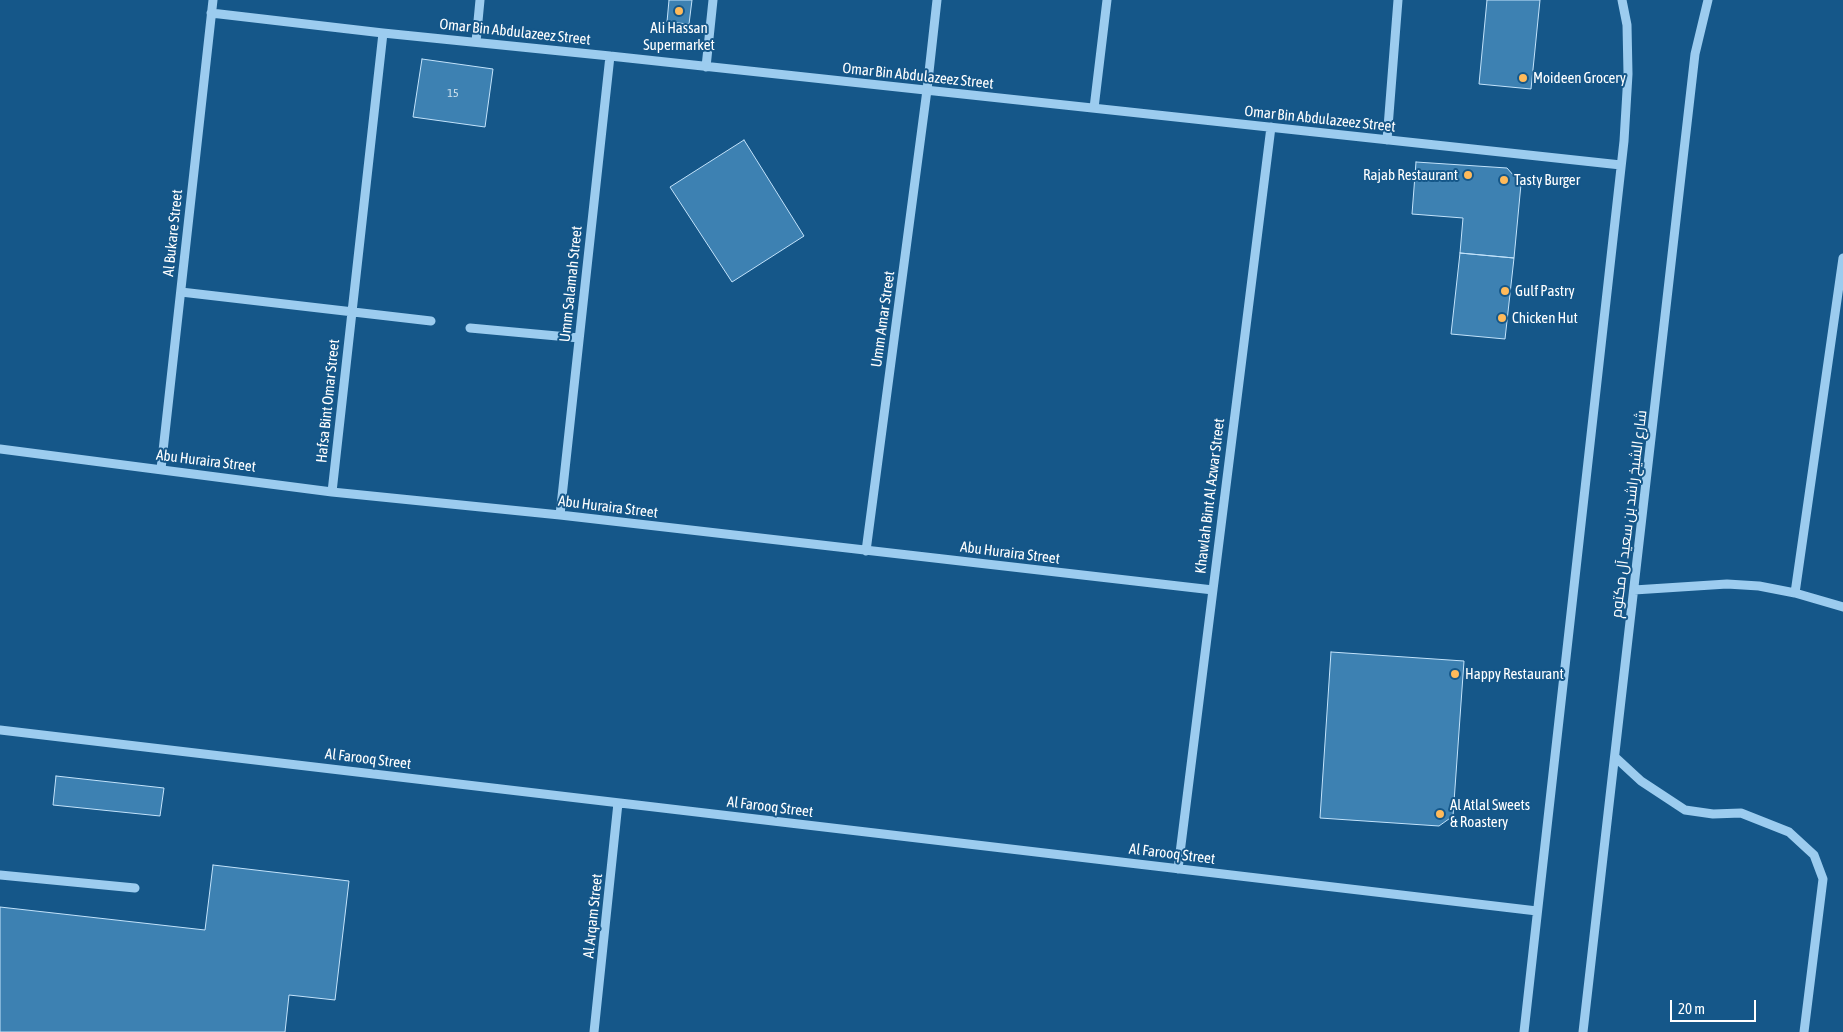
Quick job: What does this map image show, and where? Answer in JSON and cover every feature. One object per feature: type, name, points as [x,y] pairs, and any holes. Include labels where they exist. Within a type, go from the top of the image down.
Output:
[{"type":"street","name":"Al Bukare Street","points":[[161,469],[213,0]]},
{"type":"street","points":[[476,42],[480,0]]},
{"type":"street","points":[[706,67],[713,0]]},
{"type":"street","name":"Umm Amar Street","points":[[866,551],[927,90],[937,0]]},
{"type":"street","points":[[1094,108],[1107,0]]},
{"type":"street","points":[[1387,140],[1398,0]]},
{"type":"street","points":[[1524,1032],[1621,165],[1628,74],[1627,25],[1622,0]]},
{"type":"street","name":"شارع الشيخ راشد بن سعيد آل مكتوم","points":[[1583,1032],[1696,54],[1708,0]]},
{"type":"street","name":"Omar Bin Abdulazeez Street","points":[[211,13],[1621,165]]},
{"type":"street","name":"Hafsa Bint Omar Street","points":[[332,492],[383,33]]},
{"type":"street","name":"Umm Salamah Street","points":[[560,515],[610,56]]},
{"type":"street","name":"Khawlah Bint Al Azwar Street","points":[[1178,869],[1271,127]]},
{"type":"street","points":[[1795,593],[1843,258]]},
{"type":"street","points":[[180,292],[431,321]]},
{"type":"street","points":[[470,328],[579,338]]},
{"type":"street","name":"Abu Huraira Street","points":[[0,449],[332,492],[560,515],[1212,590]]},
{"type":"street","points":[[1634,590],[1727,584],[1759,586],[1795,593],[1843,607]]},
{"type":"street","name":"Al Farooq Street","points":[[0,730],[1537,911]]},
{"type":"street","points":[[1615,757],[1641,781],[1686,810],[1713,814],[1741,813],[1789,832],[1814,855],[1823,879],[1804,1032]]},
{"type":"street","name":"Al Arqam Street","points":[[594,1032],[618,803]]},
{"type":"street","points":[[0,875],[135,888]]},
{"type":"building","name":"Ali Hassan Supermarket","points":[[669,0],[692,0],[689,24],[667,22]]},
{"type":"building","points":[[1487,0],[1540,0],[1531,89],[1479,84]]},
{"type":"building","points":[[422,59],[493,69],[485,127],[413,117]]},
{"type":"building","points":[[744,140],[804,236],[732,282],[670,187]]},
{"type":"building","points":[[1416,162],[1507,168],[1521,184],[1514,258],[1460,253],[1463,218],[1412,214]]},
{"type":"building","points":[[1460,253],[1514,258],[1505,339],[1451,334]]},
{"type":"building","points":[[1331,652],[1464,661],[1453,816],[1439,826],[1320,818]]},
{"type":"building","points":[[56,776],[164,788],[160,816],[53,805]]},
{"type":"building","points":[[213,865],[349,881],[335,1000],[289,995],[285,1032],[0,1032],[0,907],[205,930]]},
{"type":"place","name":"Ali Hassan Supermarket","points":[[679,11]]},
{"type":"place","name":"Moideen Grocery","points":[[1523,78]]},
{"type":"place","name":"Rajab Restaurant","points":[[1468,175]]},
{"type":"place","name":"Tasty Burger","points":[[1504,180]]},
{"type":"place","name":"Gulf Pastry","points":[[1505,291]]},
{"type":"place","name":"Chicken Hut","points":[[1502,318]]},
{"type":"place","name":"Happy Restaurant","points":[[1455,674]]},
{"type":"place","name":"Al Atlal Sweets & Roastery","points":[[1440,814]]}]
